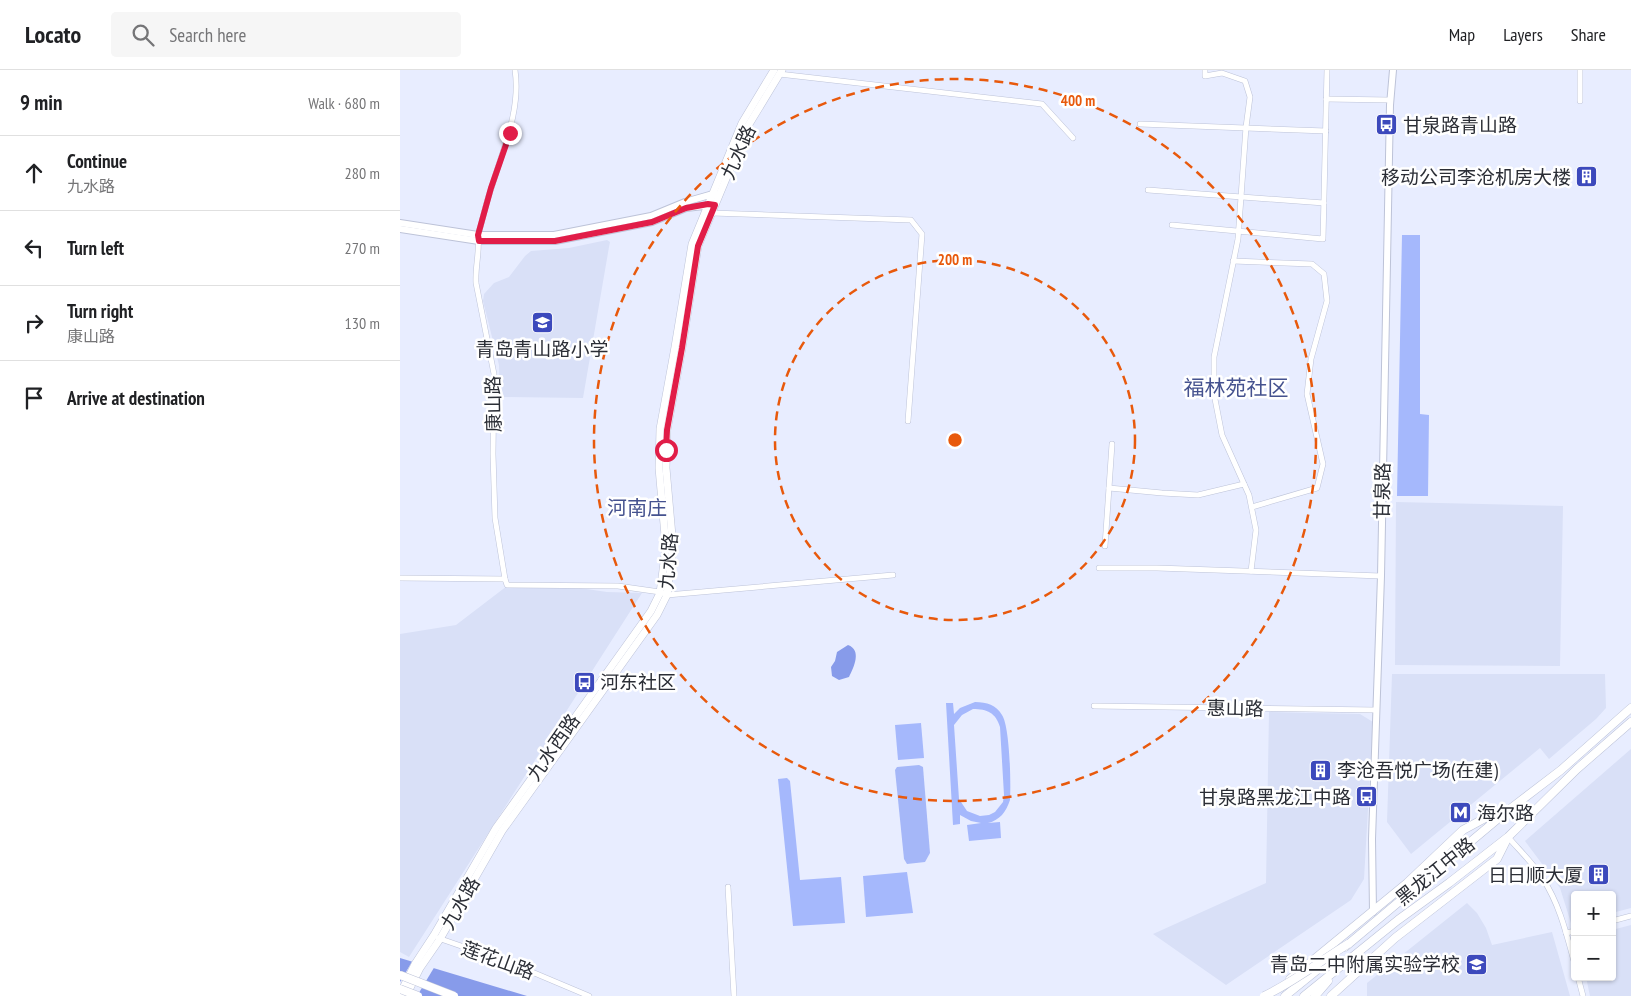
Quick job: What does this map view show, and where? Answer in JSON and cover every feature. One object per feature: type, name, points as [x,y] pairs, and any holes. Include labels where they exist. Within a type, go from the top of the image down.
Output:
[{"type":"highway","name":"黑龙江中路","points":[[1285,996],[1506,812],[1561,770],[1631,708]]},
{"type":"highway","name":"黑龙江中路","points":[[1304,996],[1398,920],[1449,884],[1508,837],[1631,722]]},
{"type":"highway","points":[[1272,996],[1298,972],[1373,912],[1463,830],[1486,817],[1506,812]]},
{"type":"highway","name":"黑龙江中路","points":[[1331,996],[1395,938],[1497,859],[1508,837]]},
{"type":"highway","points":[[1264,996],[1282,987],[1348,944]]},
{"type":"highway","points":[[1314,996],[1343,964]]},
{"type":"highway","points":[[400,975],[454,996]]},
{"type":"highway","points":[[400,989],[418,996]]},
{"type":"main road","name":"九水西路","points":[[437,937],[496,828],[663,594],[666,547],[659,468],[660,429],[676,347],[692,244],[716,196],[742,123],[778,71]]},
{"type":"main road","name":"九水路","points":[[663,594],[673,547],[666,468],[667,430],[698,246],[712,213],[712,205]]},
{"type":"main road","name":"九水路","points":[[400,994],[437,937]]},
{"type":"main road","name":"九水路","points":[[406,996],[418,966]]},
{"type":"street","name":"康山路","points":[[505,579],[495,518],[494,374],[476,283],[475,268],[479,238],[491,188],[510,133],[517,82],[515,70]]},
{"type":"street","points":[[1205,70],[1205,76],[1222,73],[1245,81],[1250,97],[1246,127],[1239,231],[1214,357],[1214,394],[1222,435],[1250,495],[1256,530],[1251,572]]},
{"type":"street","points":[[1172,225],[1323,239],[1327,70]]},
{"type":"street","name":"甘泉路","points":[[1373,912],[1372,839],[1381,576],[1390,100],[1393,70]]},
{"type":"street","points":[[1580,70],[1580,101]]},
{"type":"street","points":[[778,71],[1042,104],[1073,138]]},
{"type":"street","points":[[1326,99],[1390,100]]},
{"type":"street","points":[[1140,124],[1326,131]]},
{"type":"street","points":[[1148,190],[1324,203]]},
{"type":"street","points":[[400,223],[479,238],[554,235],[651,216],[685,202],[716,196]]},
{"type":"street","points":[[400,229],[479,238],[555,241],[652,222],[686,208],[712,205]]},
{"type":"street","points":[[712,213],[912,220],[922,234],[908,421]]},
{"type":"street","points":[[1234,262],[1312,264],[1324,274],[1327,301],[1311,359],[1307,394],[1323,464],[1317,488],[1252,507]]},
{"type":"street","points":[[1105,546],[1112,444]]},
{"type":"street","points":[[1109,488],[1198,495],[1244,484]]},
{"type":"street","points":[[1099,568],[1157,568],[1381,576]]},
{"type":"street","points":[[400,578],[505,579],[507,585],[618,586],[663,594],[893,575]]},
{"type":"street","name":"惠山路","points":[[1094,706],[1376,710]]},
{"type":"street","points":[[1508,837],[1542,877],[1554,897],[1571,951]]},
{"type":"street","points":[[728,887],[734,996]]},
{"type":"street","points":[[1616,920],[1631,916]]},
{"type":"street","points":[[1566,933],[1571,932]]},
{"type":"street","name":"莲花山路","points":[[437,937],[513,964],[589,996]]},
{"type":"street","points":[[1579,981],[1583,996]]},
{"type":"shaded area","points":[[1402,235],[1420,235],[1420,414],[1429,415],[1428,496],[1397,496]]},
{"type":"shaded area","name":"青岛青山路小学","points":[[607,240],[610,242],[583,398],[500,397],[499,365],[483,301],[484,294],[494,283],[509,277],[531,251],[569,248]]},
{"type":"shaded area","points":[[1396,502],[1563,506],[1560,666],[1395,665]]},
{"type":"shaded area","points":[[507,586],[573,587],[607,592],[642,593],[409,957],[400,952],[400,634],[456,625]]},
{"type":"shaded area","points":[[848,645],[855,651],[855,664],[849,677],[839,680],[832,676],[831,667],[837,652]]},
{"type":"shaded area","points":[[1392,674],[1605,674],[1606,708],[1596,719],[1549,759],[1540,748],[1411,854],[1387,822]]},
{"type":"shaded area","points":[[975,702],[987,703],[997,709],[1005,721],[1009,756],[1010,800],[1002,815],[988,823],[1000,822],[1001,838],[969,841],[967,825],[981,823],[971,821],[960,815],[960,824],[953,825],[946,703],[953,703],[954,714],[960,708]],"holes":[[[973,709],[993,715],[1000,727],[1004,795],[1003,802],[995,812],[980,816],[967,811],[959,799],[954,725],[962,715]]]},
{"type":"shaded area","points":[[1269,712],[1360,714],[1373,722],[1364,879],[1351,900],[1226,985],[1153,934],[1266,883]]},
{"type":"shaded area","points":[[921,723],[924,758],[898,760],[895,725]]},
{"type":"shaded area","points":[[1631,749],[1631,908],[1616,912],[1616,891],[1571,891],[1571,923],[1560,888],[1525,841]]},
{"type":"shaded area","points":[[919,765],[923,767],[930,853],[925,862],[907,864],[904,859],[895,770],[897,767]]},
{"type":"shaded area","points":[[787,778],[790,781],[800,880],[841,877],[845,923],[793,926],[778,779]]},
{"type":"shaded area","points":[[907,872],[913,913],[866,917],[863,876]]},
{"type":"shaded area","name":"青岛二中附属实验学校","points":[[1467,903],[1477,913],[1486,928],[1492,945],[1552,932],[1570,996],[1367,996],[1367,983]]},
{"type":"shaded area","points":[[1631,925],[1631,996],[1590,996],[1587,981],[1616,981],[1616,929]]},
{"type":"shaded area","points":[[400,958],[527,996],[400,996]]},
{"type":"pier","points":[[413,960],[435,966],[417,996],[400,996],[400,982]]},
{"type":"place","name":"甘泉路青山路","points":[[1387,125]]},
{"type":"place","name":"移动公司李沧机房大楼","points":[[1587,177]]},
{"type":"place","name":"青岛青山路小学","points":[[542,323]]},
{"type":"place","name":"河东社区","points":[[584,682]]},
{"type":"place","name":"李沧吾悦广场(在建)","points":[[1321,770]]},
{"type":"place","name":"甘泉路黑龙江中路","points":[[1367,797]]},
{"type":"place","name":"海尔路","points":[[1461,813]]},
{"type":"place","name":"日日顺大厦","points":[[1599,875]]},
{"type":"place","name":"青岛二中附属实验学校","points":[[1476,964]]},
{"type":"district","name":"福林苑社区","points":[[1236,387]]},
{"type":"district","name":"河南庄","points":[[637,508]]},
{"type":"route","points":[[510,133],[491,188],[478,235],[479,241],[555,241],[652,222],[686,208],[708,204],[715,205],[698,246],[667,430],[666,450]]}]
